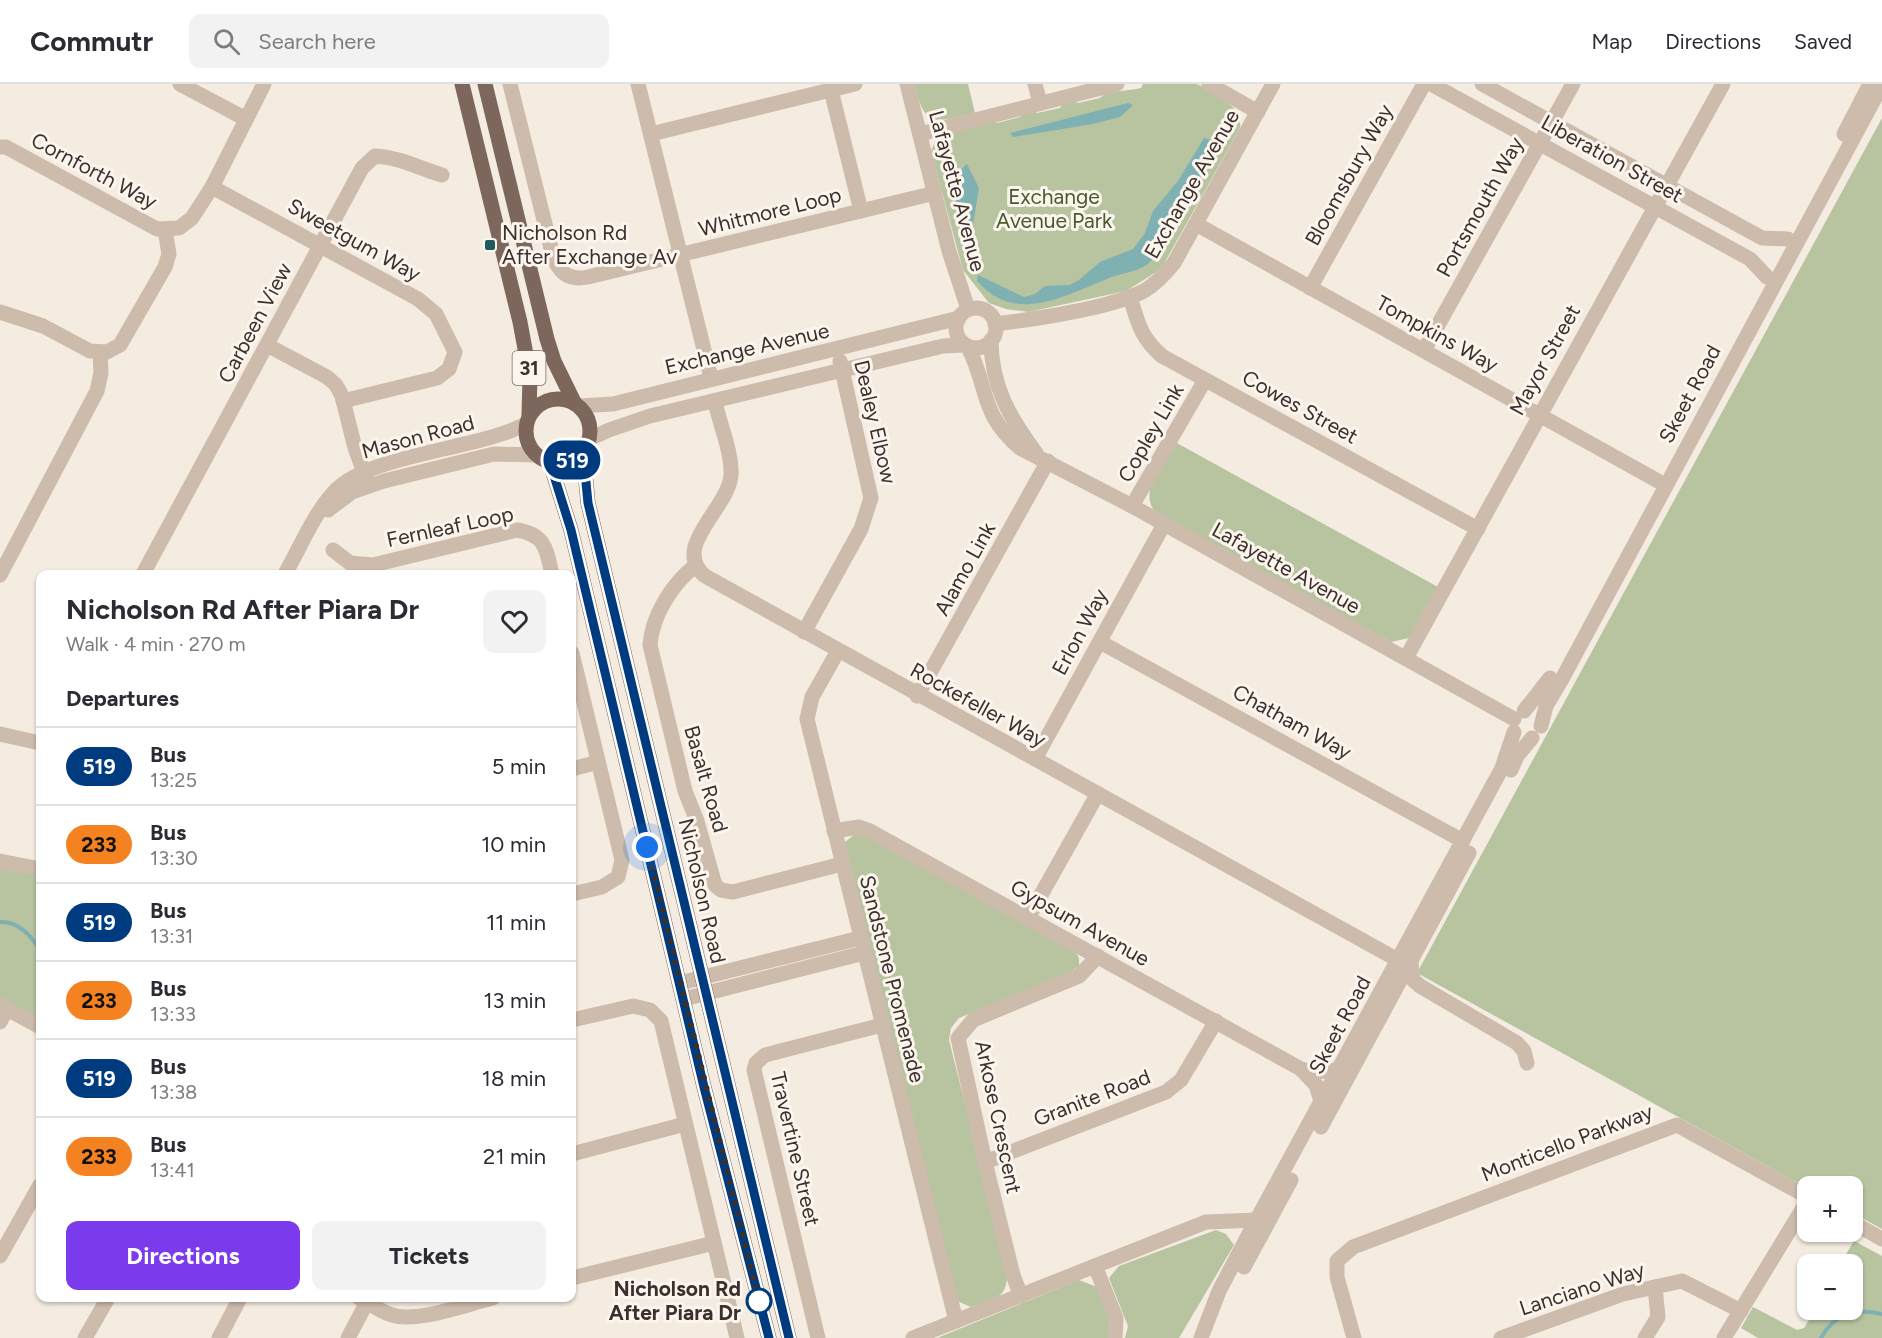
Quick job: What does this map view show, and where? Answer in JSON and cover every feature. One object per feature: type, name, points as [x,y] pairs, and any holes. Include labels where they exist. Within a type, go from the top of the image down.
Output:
[{"type":"main road","name":"31","points":[[462,84],[520,322],[530,376],[526,440],[536,455]]},
{"type":"main road","name":"Nicholson Road","points":[[485,84],[547,339],[554,361],[576,405],[589,424],[586,445],[588,503],[789,1338]]},
{"type":"main road","name":"31","points":[[528,419],[547,401],[566,400],[576,405]]},
{"type":"main road","points":[[536,455],[550,463],[568,462],[586,445]]},
{"type":"main road","name":"Nicholson Road","points":[[550,463],[571,530],[684,999],[769,1338]]},
{"type":"street","points":[[180,84],[246,119]]},
{"type":"street","name":"Cornforth Way","points":[[0,147],[6,147],[157,229],[179,228],[192,218],[212,187],[264,84]]},
{"type":"street","name":"Whitmore Loop","points":[[510,84],[553,256],[561,272],[572,277],[582,278],[934,193]]},
{"type":"street","points":[[638,84],[711,378]]},
{"type":"street","points":[[651,134],[855,84]]},
{"type":"street","name":"Lafayette Avenue","points":[[907,84],[964,314]]},
{"type":"street","points":[[1035,84],[1040,103]]},
{"type":"street","points":[[920,134],[1117,84]]},
{"type":"street","points":[[1209,84],[1258,112]]},
{"type":"street","name":"Exchange Avenue","points":[[995,324],[1034,319],[1130,297],[1153,285],[1167,273],[1273,84]]},
{"type":"street","name":"Bloomsbury Way","points":[[1310,288],[1424,84]]},
{"type":"street","name":"Liberation Street","points":[[1431,84],[1750,259],[1767,277]]},
{"type":"street","name":"Liberation Street","points":[[1482,84],[1764,239],[1788,239]]},
{"type":"street","name":"Portsmouth Way","points":[[1424,350],[1573,84]]},
{"type":"street","name":"Mayor Street","points":[[1406,658],[1538,415],[1723,84]]},
{"type":"street","name":"Skeet Road","points":[[1213,1338],[1220,1313],[1237,1278],[1394,992],[1405,961],[1463,841],[1502,768],[1518,720],[1550,679],[1870,84]]},
{"type":"street","name":"Skeet Road","points":[[1202,1338],[1212,1308],[1257,1220],[1340,1070],[1508,779],[1517,756],[1537,732],[1551,695],[1566,672],[1882,85]]},
{"type":"street","points":[[831,90],[861,211]]},
{"type":"street","name":"Carbeen View","points":[[145,570],[362,168],[375,156],[393,156],[410,165],[442,175]]},
{"type":"street","name":"Sweetgum Way","points":[[212,187],[321,245],[428,306],[436,314],[455,352],[449,369],[437,378],[344,401]]},
{"type":"street","name":"Tompkins Way","points":[[1196,224],[1658,481]]},
{"type":"street","points":[[0,312],[43,326],[90,351],[100,353],[120,345],[165,267],[169,254],[165,230]]},
{"type":"street","name":"Cowes Street","points":[[1130,297],[1138,325],[1148,344],[1162,356],[1478,529]]},
{"type":"street","points":[[976,308],[987,311],[995,324],[991,340],[980,348],[966,346],[956,333],[964,314],[976,308]]},
{"type":"street","name":"Exchange Avenue","points":[[576,405],[613,404],[711,378],[837,350],[964,314]]},
{"type":"street","name":"Lafayette Avenue","points":[[991,340],[1004,405],[1014,424],[1042,458]]},
{"type":"street","points":[[267,345],[327,377],[336,385],[344,401],[355,448],[367,479]]},
{"type":"street","name":"Exchange Avenue","points":[[586,445],[628,423],[943,346],[966,346]]},
{"type":"street","name":"Lafayette Avenue","points":[[966,346],[994,418],[1020,448],[1132,506],[1518,720]]},
{"type":"street","name":"Dealey Elbow","points":[[804,632],[861,529],[871,498],[837,350]]},
{"type":"street","points":[[0,575],[97,391],[100,353]]},
{"type":"street","name":"Copley Link","points":[[1132,506],[1205,380]]},
{"type":"street","points":[[695,566],[693,548],[722,500],[731,476],[715,402]]},
{"type":"street","name":"Mason Road","points":[[287,570],[310,532],[333,506],[367,479],[497,437],[528,419]]},
{"type":"street","name":"Mason Road","points":[[367,479],[494,454],[536,455]]},
{"type":"street","name":"Alamo Link","points":[[917,696],[1042,458]]},
{"type":"street","name":"Erlon Way","points":[[1035,759],[1163,525]]},
{"type":"street","name":"Fernleaf Loop","points":[[333,549],[350,563],[373,565],[517,530],[533,532],[546,547],[551,570]]},
{"type":"street","name":"Rockefeller Way","points":[[695,566],[707,579],[917,696],[1405,961]]},
{"type":"street","name":"Basalt Road","points":[[695,566],[675,584],[653,626],[650,645],[685,791],[697,821],[714,882],[721,890],[733,892],[842,864]]},
{"type":"street","name":"Chatham Way","points":[[1100,642],[1463,841]]},
{"type":"street","name":"Sandstone Promenade","points":[[838,651],[812,697],[807,718],[956,1321]]},
{"type":"street","points":[[576,670],[622,860],[618,877],[602,887],[576,893]]},
{"type":"street","points":[[1537,716],[1537,732],[1522,738],[1518,720],[1537,716]]},
{"type":"street","points":[[0,734],[36,742]]},
{"type":"street","points":[[576,768],[598,762]]},
{"type":"street","points":[[1028,918],[1097,795]]},
{"type":"street","name":"Gypsum Avenue","points":[[834,831],[859,827],[870,831],[1301,1069],[1313,1072],[1340,1070]]},
{"type":"street","points":[[0,861],[36,868]]},
{"type":"street","points":[[680,982],[860,938]]},
{"type":"street","points":[[684,999],[864,953]]},
{"type":"street","name":"Arkose Crescent","points":[[1021,1296],[1013,1275],[985,1162],[958,1038],[973,1020],[1079,976],[1098,956]]},
{"type":"street","points":[[1405,961],[1413,980],[1516,1043],[1524,1051],[1527,1063]]},
{"type":"street","points":[[1394,992],[1419,991],[1439,998]]},
{"type":"street","points":[[576,1019],[633,1006],[650,1010],[661,1022],[737,1338]]},
{"type":"street","points":[[2,1012],[36,1025]]},
{"type":"street","name":"Granite Road","points":[[985,1162],[1166,1092],[1180,1080],[1216,1021]]},
{"type":"street","name":"Travertine Street","points":[[818,1338],[754,1070],[756,1063],[765,1055],[882,1026]]},
{"type":"street","name":"Gypsum Avenue","points":[[1301,1069],[1316,1085],[1322,1104]]},
{"type":"street","points":[[576,1153],[685,1124]]},
{"type":"street","name":"Monticello Parkway","points":[[1354,1338],[1337,1277],[1337,1261],[1353,1247],[1677,1125],[1797,1192]]},
{"type":"street","points":[[0,1256],[36,1192]]},
{"type":"street","points":[[1725,1338],[1797,1217]]},
{"type":"street","points":[[913,1338],[1206,1222],[1257,1220]]},
{"type":"street","points":[[1206,1222],[1233,1231],[1242,1248]]},
{"type":"street","points":[[1863,1228],[1882,1239]]},
{"type":"street","points":[[576,1277],[714,1244]]},
{"type":"street","points":[[1095,1266],[1116,1318],[1115,1338]]},
{"type":"street","name":"Lanciano Way","points":[[1501,1338],[1623,1294],[1682,1281],[1741,1311]]},
{"type":"street","points":[[1645,1338],[1658,1317],[1655,1287]]},
{"type":"street","points":[[85,1338],[106,1302]]},
{"type":"street","points":[[219,1338],[238,1302]]},
{"type":"street","points":[[348,1338],[362,1302]]},
{"type":"street","points":[[367,1302],[391,1315],[402,1317],[416,1317],[477,1302]]},
{"type":"green space","points":[[914,84],[968,84],[975,113],[950,119],[934,119],[928,116],[923,109]]},
{"type":"green space","name":"Exchange Avenue Park","points":[[1143,84],[1196,84],[1226,101],[1240,120],[1240,128],[1161,269],[1126,291],[1028,312],[1006,309],[989,303],[963,270],[931,151],[937,137],[991,120],[997,123],[1020,117],[1023,112],[1032,110],[1037,113],[1060,108],[1064,102],[1078,103],[1112,93],[1141,88]]},
{"type":"green space","points":[[1882,118],[1882,1229],[1863,1219],[1863,1176],[1797,1176],[1797,1182],[1417,973]]},
{"type":"green space","points":[[1175,442],[1438,587],[1409,638],[1391,642],[1156,513],[1149,496],[1151,487],[1154,477]]},
{"type":"green space","points":[[854,835],[864,835],[1075,951],[1079,958],[1079,966],[1069,973],[959,1018],[951,1028],[949,1040],[1007,1272],[1005,1288],[998,1297],[971,1307],[957,1301],[844,851],[845,842]]},
{"type":"green space","points":[[0,866],[36,874],[36,1018],[0,998]]},
{"type":"green space","points":[[1216,1230],[1226,1234],[1234,1245],[1179,1338],[1125,1338],[1128,1326],[1109,1278],[1119,1266]]},
{"type":"green space","points":[[1853,1242],[1856,1242],[1882,1256],[1882,1338],[1758,1338],[1741,1328],[1753,1307],[1797,1330],[1804,1328],[1809,1320],[1863,1320],[1863,1254],[1846,1254]]},
{"type":"green space","points":[[1079,1280],[1097,1287],[1109,1314],[1108,1338],[937,1338]]},
{"type":"water","points":[[1128,103],[1133,105],[1120,117],[1093,124],[1013,137],[1010,133]]},
{"type":"water","points":[[1204,138],[1211,140],[1211,150],[1204,169],[1176,212],[1161,249],[1147,264],[1074,293],[1040,303],[1007,302],[992,294],[977,281],[978,275],[1024,297],[1035,294],[1045,286],[1069,285],[1079,280],[1100,262],[1133,249],[1145,233],[1153,211],[1178,181]]},
{"type":"water","points":[[967,164],[979,188],[968,255],[963,252],[953,183],[956,174]]},
{"type":"waterway","points":[[0,922],[19,927],[36,945]]},
{"type":"waterway","points":[[1821,1338],[1832,1323],[1847,1314],[1863,1311],[1882,1314]]},
{"type":"bus line","name":"519","points":[[769,1338],[704,1087],[571,530],[550,463],[568,462],[583,452],[588,503],[789,1338]]},
{"type":"place","name":"Nicholson Rd After Exchange Av","points":[[490,245]]},
{"type":"place","name":"Nicholson Rd After Piara Dr","points":[[759,1301]]},
{"type":"route","points":[[647,847],[704,1087],[759,1301]]}]
